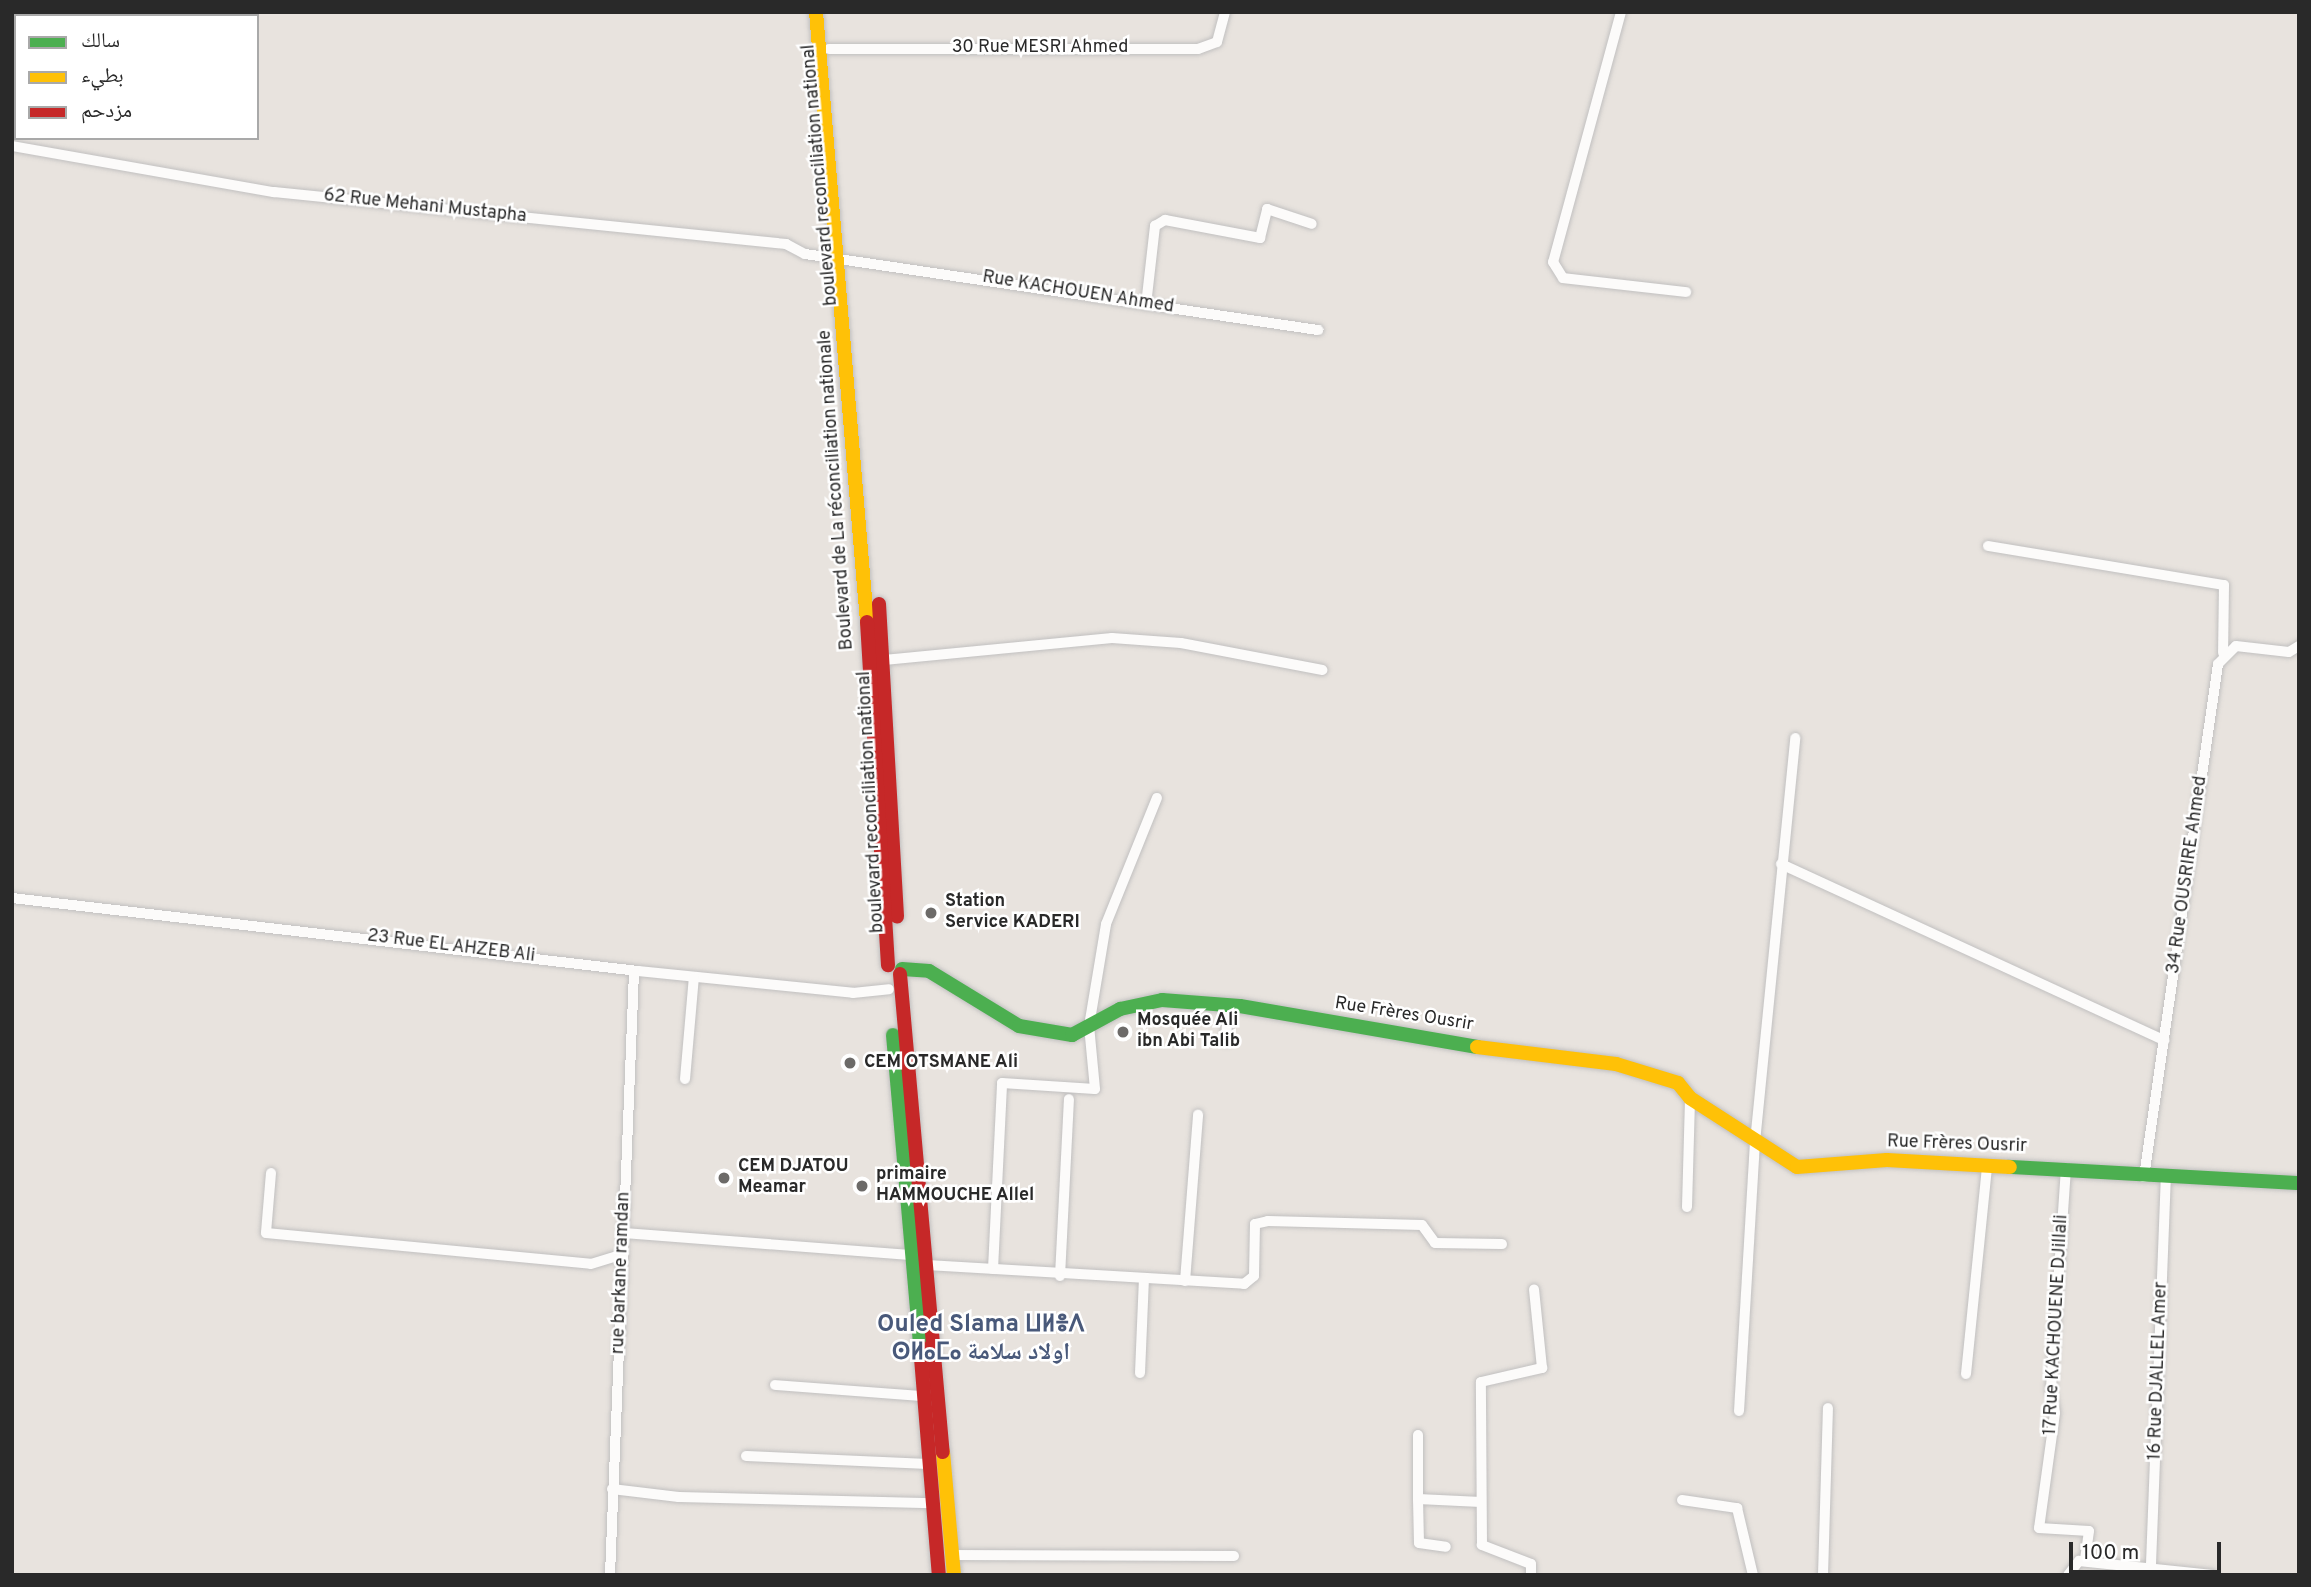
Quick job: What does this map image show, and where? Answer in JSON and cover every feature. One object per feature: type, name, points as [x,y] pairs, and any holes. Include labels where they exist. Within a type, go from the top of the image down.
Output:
[{"type":"main road","name":"Boulevard de La réconciliation nationale","points":[[816,12],[843,257],[866,573],[869,725],[895,972]]},
{"type":"main road","name":"boulevard reconciliation national","points":[[825,12],[843,257],[884,660],[895,972]]},
{"type":"main road","name":"Rue Frères Ousrir","points":[[895,972],[929,971],[1019,1026],[1072,1035],[1120,1009],[1162,1000],[1228,1005],[1433,1042],[1616,1064],[1678,1083],[1690,1098],[1797,1167],[1887,1160],[2066,1168],[2144,1177],[2298,1183]]},
{"type":"main road","points":[[895,972],[910,1255],[939,1575]]},
{"type":"main road","points":[[895,972],[927,1265],[954,1575]]},
{"type":"street","name":"30 Rue MESRI Ahmed","points":[[829,49],[1198,49],[1217,42],[1225,12]]},
{"type":"street","points":[[1621,12],[1553,262],[1563,278],[1686,292]]},
{"type":"street","name":"62 Rue Mehani Mustapha","points":[[12,146],[274,192],[786,244],[843,257]]},
{"type":"street","points":[[1146,305],[1155,226],[1165,220],[1259,238],[1267,209],[1312,224]]},
{"type":"street","name":"Rue KACHOUEN Ahmed","points":[[843,257],[1318,330]]},
{"type":"street","name":"34 Rue OUSRIRE Ahmed","points":[[1988,546],[2224,584],[2223,653],[2144,1177]]},
{"type":"street","points":[[884,660],[1112,638],[1181,643],[1322,670]]},
{"type":"street","points":[[2223,653],[2236,646],[2290,652],[2299,646]]},
{"type":"street","points":[[1739,1411],[1755,1142],[1795,738]]},
{"type":"street","points":[[993,1269],[1002,1083],[1095,1089],[1089,1026],[1106,924],[1157,798]]},
{"type":"street","points":[[1781,864],[2164,1040]]},
{"type":"street","name":"23 Rue EL AHZEB Ali","points":[[12,898],[634,971],[853,992],[895,972]]},
{"type":"street","name":"rue barkane ramdan","points":[[610,1575],[634,971]]},
{"type":"street","points":[[685,1079],[694,977]]},
{"type":"street","points":[[1226,1041],[1228,1005]]},
{"type":"street","points":[[1687,1207],[1690,1098]]},
{"type":"street","points":[[1060,1276],[1069,1099]]},
{"type":"street","points":[[1185,1280],[1198,1115]]},
{"type":"street","points":[[1966,1374],[1987,1166]]},
{"type":"street","name":"17 Rue KACHOUENE DJillali","points":[[2066,1168],[2051,1390],[2055,1413],[2039,1528],[2089,1531],[2085,1561]]},
{"type":"street","points":[[271,1173],[266,1233],[590,1264],[623,1254]]},
{"type":"street","name":"16 Rue DJALLEL Amer","points":[[2151,1564],[2166,1177]]},
{"type":"street","points":[[927,1265],[1060,1276],[1244,1284],[1254,1276],[1255,1224],[1268,1221],[1422,1225],[1435,1243],[1502,1244]]},
{"type":"street","points":[[624,1233],[910,1255]]},
{"type":"street","points":[[1140,1373],[1144,1279]]},
{"type":"street","points":[[1531,1575],[1531,1564],[1482,1545],[1481,1382],[1542,1368],[1534,1289]]},
{"type":"street","points":[[775,1385],[923,1396]]},
{"type":"street","points":[[1823,1575],[1828,1408]]},
{"type":"street","points":[[1418,1435],[1419,1543],[1446,1547]]},
{"type":"street","points":[[746,1456],[929,1464]]},
{"type":"street","points":[[612,1489],[680,1497],[933,1503]]},
{"type":"street","points":[[1418,1499],[1481,1502]]},
{"type":"street","points":[[1682,1500],[1737,1508],[1753,1575]]},
{"type":"street","points":[[953,1555],[1234,1556]]},
{"type":"street","points":[[2068,1575],[2085,1561],[2151,1564],[2212,1575]]},
{"type":"traffic: fast","points":[[902,969],[929,971],[1019,1026],[1072,1035],[1120,1009],[1162,1000],[1240,1006],[1477,1047]]},
{"type":"traffic: fast","points":[[893,1035],[920,1346]]},
{"type":"traffic: fast","points":[[2010,1167],[2299,1183]]},
{"type":"traffic: slow","points":[[816,12],[867,622]]},
{"type":"traffic: slow","points":[[1477,1047],[1616,1064],[1678,1083],[1690,1098],[1797,1167],[1887,1160],[2010,1167]]},
{"type":"traffic: slow","points":[[943,1452],[954,1575]]},
{"type":"traffic: jam","points":[[879,604],[897,916]]},
{"type":"traffic: jam","points":[[867,622],[888,965]]},
{"type":"traffic: jam","points":[[900,974],[943,1452]]},
{"type":"traffic: jam","points":[[920,1346],[939,1575]]},
{"type":"place","name":"Station Service KADERI","points":[[931,913]]},
{"type":"place","name":"Mosquée Ali ibn Abi Talib","points":[[1123,1032]]},
{"type":"place","name":"CEM OTSMANE Ali","points":[[850,1063]]},
{"type":"place","name":"CEM DJATOU Meamar","points":[[724,1178]]},
{"type":"place","name":"primaire HAMMOUCHE Allel","points":[[862,1186]]},
{"type":"district","name":"Ouled Slama ⵡⵍⴻⴷ ⵙⵍⴰⵎⴰ اولاد سلامة","points":[[981,1340]]}]
